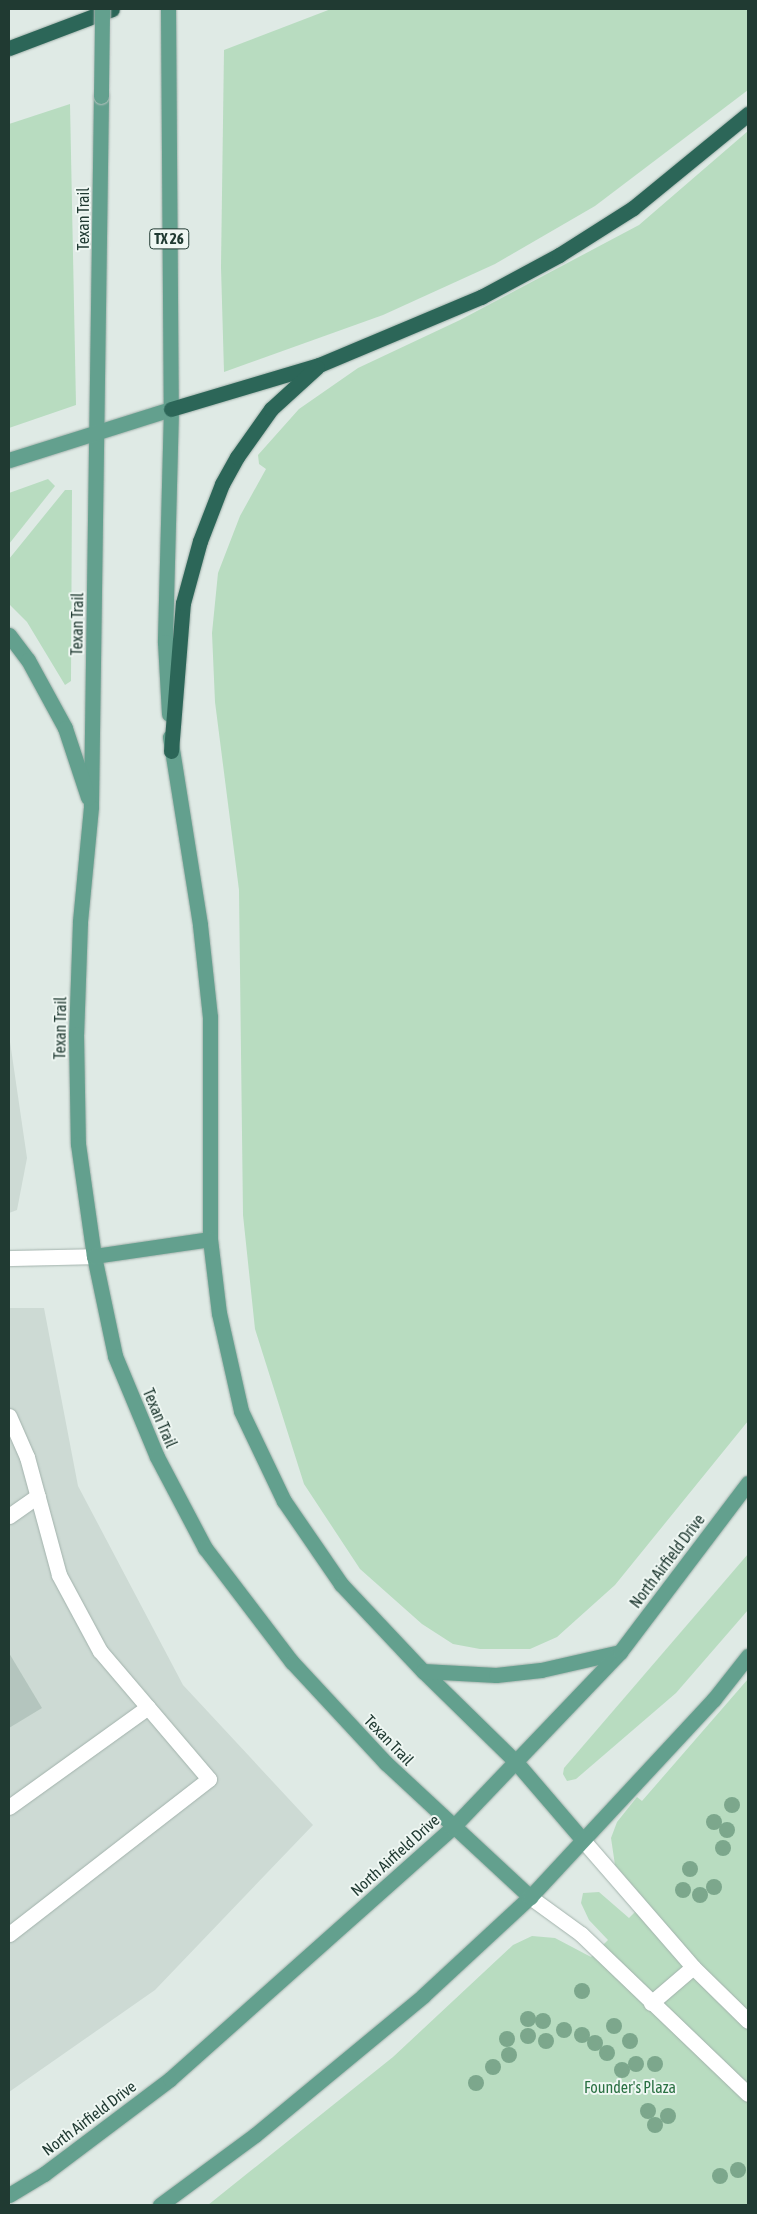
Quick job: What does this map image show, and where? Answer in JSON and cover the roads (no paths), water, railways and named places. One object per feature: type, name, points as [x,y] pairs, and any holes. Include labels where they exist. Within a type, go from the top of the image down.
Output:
[{"type":"highway","points":[[9,48],[112,9]]},
{"type":"highway","points":[[171,409],[319,365],[481,297],[559,255],[633,208],[748,114]]},
{"type":"highway","points":[[171,751],[183,603],[200,541],[222,484],[236,456],[271,409],[319,365]]},
{"type":"main road","name":"Texan Trail","points":[[102,9],[99,431],[91,807],[80,922],[76,1034],[78,1144],[94,1256],[116,1356],[158,1457],[205,1548],[292,1662],[386,1763],[452,1828],[530,1897]]},
{"type":"main road","name":"TX 26","points":[[168,9],[171,409]]},
{"type":"main road","points":[[9,460],[171,409],[165,642],[171,751],[200,925],[210,1017],[210,1239],[219,1313],[241,1411],[284,1501],[342,1584],[423,1671],[515,1761],[581,1838]]},
{"type":"main road","points":[[9,636],[28,660],[66,728],[91,807]]},
{"type":"main road","points":[[94,1256],[210,1239]]},
{"type":"main road","name":"North Airfield Drive","points":[[9,2195],[44,2174],[170,2079],[452,1828],[620,1652],[748,1483]]},
{"type":"main road","points":[[423,1671],[496,1675],[541,1670],[620,1652]]},
{"type":"main road","points":[[160,2205],[255,2135],[424,1995],[530,1897],[581,1838],[714,1699],[748,1656]]},
{"type":"lane","points":[[9,1258],[94,1256]]},
{"type":"lane","points":[[9,1416],[27,1457],[59,1575],[100,1651],[209,1780],[9,1934]]},
{"type":"lane","points":[[9,1516],[38,1496]]},
{"type":"lane","points":[[9,1807],[148,1707]]},
{"type":"lane","points":[[581,1838],[692,1968],[748,2021]]},
{"type":"lane","points":[[530,1897],[581,1934],[748,2094]]},
{"type":"lane","points":[[652,2003],[692,1968]]},
{"type":"park label","name":"Founder's Plaza","points":[[630,2087]]}]
